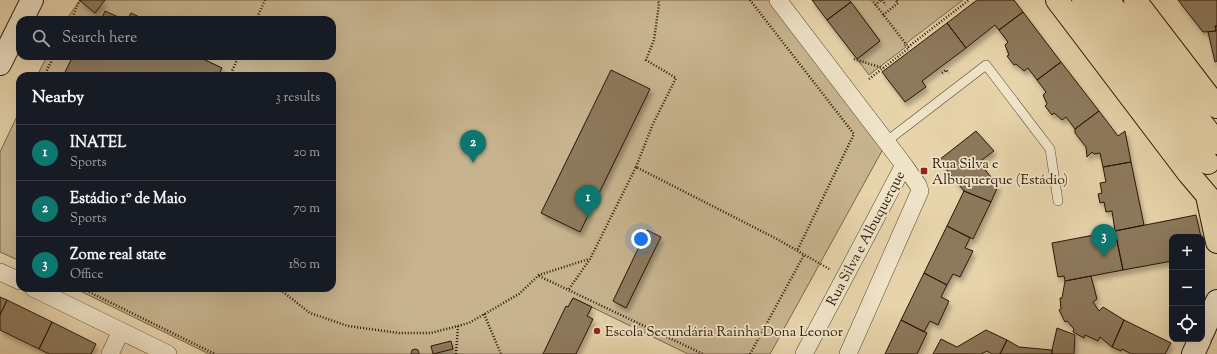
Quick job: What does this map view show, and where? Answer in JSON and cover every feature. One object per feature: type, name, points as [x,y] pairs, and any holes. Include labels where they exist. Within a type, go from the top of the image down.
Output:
[{"type":"main road","points":[[1057,0],[1212,201],[1217,242]]},
{"type":"main road","points":[[1084,0],[1208,163]]},
{"type":"main road","points":[[1108,0],[1217,143]]},
{"type":"main road","points":[[1136,0],[1215,101]]},
{"type":"street","points":[[24,16],[32,0]]},
{"type":"street","name":"Rua Silva e Albuquerque","points":[[778,0],[887,141],[918,185],[920,191],[848,354]]},
{"type":"street","points":[[0,64],[16,32]]},
{"type":"street","name":"Rua Silva e Albuquerque","points":[[804,354],[904,165]]},
{"type":"street","points":[[0,272],[16,280]]},
{"type":"street","points":[[41,292],[168,354]]},
{"type":"street","points":[[1205,327],[1217,301]]},
{"type":"street","points":[[110,354],[121,331]]},
{"type":"street","points":[[1194,354],[1199,342]]},
{"type":"lane","points":[[887,141],[986,65],[1050,149],[1058,201]]},
{"type":"path","points":[[73,16],[80,0]]},
{"type":"path","points":[[258,16],[265,0]]},
{"type":"path","points":[[569,289],[590,259],[636,167],[653,124],[676,78],[646,60],[654,40],[659,4],[658,0]]},
{"type":"path","points":[[750,0],[854,134],[797,251]]},
{"type":"path","points":[[872,0],[908,47]]},
{"type":"path","points":[[875,5],[882,0],[886,5]]},
{"type":"path","points":[[883,15],[898,4],[896,0]]},
{"type":"path","points":[[869,79],[969,0]]},
{"type":"path","points":[[854,59],[883,68]]},
{"type":"path","points":[[46,72],[52,60]]},
{"type":"path","points":[[232,72],[237,60]]},
{"type":"path","points":[[942,73],[946,70],[949,74]]},
{"type":"path","points":[[636,167],[777,239],[837,273]]},
{"type":"path","points":[[750,354],[804,255]]},
{"type":"path","points":[[283,292],[310,313],[348,326],[399,333],[431,333],[470,323],[519,294],[539,276],[590,259]]},
{"type":"path","points":[[539,276],[703,354]]},
{"type":"path","points":[[89,292],[215,354]]},
{"type":"path","points":[[484,314],[501,354]]},
{"type":"path","points":[[456,354],[458,326]]},
{"type":"shaded area","points":[[80,0],[774,0],[883,149],[770,354],[688,354],[573,298],[543,354],[209,354],[82,292],[336,292],[336,72],[39,72],[45,60],[336,60],[336,16],[69,16]]},
{"type":"shaded area","points":[[849,0],[963,0],[904,45],[906,47],[869,75],[857,59],[880,41]]},
{"type":"shaded area","points":[[16,118],[16,259],[0,252],[0,152]]},
{"type":"building","points":[[79,0],[105,0],[95,13]]},
{"type":"building","points":[[812,0],[849,0],[851,2],[827,20]]},
{"type":"building","points":[[977,0],[1014,0],[1023,12],[999,30],[995,25],[966,48],[947,23]]},
{"type":"building","points":[[1178,0],[1217,0],[1216,31],[1203,32]]},
{"type":"building","points":[[851,2],[880,41],[857,59],[827,20]]},
{"type":"building","points":[[105,11],[116,16],[103,16]]},
{"type":"building","points":[[1023,12],[1061,62],[1037,80],[1028,68],[1024,71],[1016,64],[1014,65],[1007,56],[1009,55],[1005,45],[1008,42],[999,30]]},
{"type":"building","points":[[131,13],[137,16],[129,16]]},
{"type":"building","points":[[947,23],[966,48],[922,81],[926,87],[905,102],[882,72]]},
{"type":"building","points":[[1215,26],[1217,26],[1217,61],[1215,62],[1208,32],[1216,31]]},
{"type":"building","points":[[71,60],[205,60],[222,68],[220,72],[65,72]]},
{"type":"building","points":[[1061,62],[1099,111],[1075,129],[1066,117],[1062,120],[1054,113],[1052,115],[1045,106],[1047,104],[1043,95],[1046,92],[1037,80]]},
{"type":"building","points":[[611,70],[650,89],[580,232],[541,213]]},
{"type":"building","points":[[1099,111],[1118,136],[1125,131],[1131,162],[1103,167],[1100,153],[1094,154],[1092,152],[1087,157],[1086,147],[1075,133],[1075,129]]},
{"type":"building","points":[[976,131],[994,151],[979,162],[998,186],[991,202],[964,191],[939,160]]},
{"type":"building","points":[[1131,162],[1144,225],[1115,231],[1112,211],[1106,212],[1104,202],[1100,203],[1098,194],[1102,193],[1100,183],[1106,182],[1103,167]]},
{"type":"building","points":[[964,191],[991,202],[973,239],[947,226]]},
{"type":"building","points":[[1196,215],[1200,234],[1169,234],[1169,262],[1123,270],[1115,231]]},
{"type":"building","points":[[947,226],[970,238],[965,248],[973,251],[960,277],[953,274],[947,285],[924,273]]},
{"type":"building","points":[[647,230],[661,237],[626,308],[613,301]]},
{"type":"building","points":[[1115,231],[1123,270],[1065,281],[1064,276],[1058,277],[1052,243]]},
{"type":"building","points":[[924,273],[947,285],[941,297],[949,301],[938,325],[930,321],[924,332],[901,320]]},
{"type":"building","points":[[1091,276],[1097,299],[1093,302],[1099,311],[1103,307],[1124,320],[1112,347],[1100,337],[1098,341],[1085,335],[1084,338],[1073,332],[1074,329],[1067,321],[1065,322],[1059,310],[1061,309],[1060,298],[1062,298],[1065,281]]},
{"type":"building","points":[[0,297],[7,300],[0,315]]},
{"type":"building","points":[[573,298],[592,307],[587,316],[593,319],[576,354],[543,354],[566,306],[568,307]]},
{"type":"building","points":[[7,300],[52,322],[39,349],[0,330],[0,315]]},
{"type":"building","points":[[901,320],[927,333],[917,354],[885,354]]},
{"type":"building","points":[[1124,320],[1171,343],[1165,354],[1131,354],[1122,349],[1121,351],[1112,347]]},
{"type":"building","points":[[52,322],[96,344],[91,354],[49,354],[39,349]]},
{"type":"building","points":[[1057,328],[1075,335],[1074,354],[1052,354]]},
{"type":"building","points":[[986,330],[1007,340],[1000,354],[992,354],[987,351],[981,354],[933,354],[941,339],[957,347]]},
{"type":"building","points":[[1007,340],[1019,347],[1052,350],[1052,354],[1000,354]]},
{"type":"building","points":[[451,341],[453,349],[433,354],[431,346]]},
{"type":"building","points":[[412,350],[418,350],[419,354],[411,354]]},
{"type":"place","name":"Estádio 1º de Maio","points":[[473,163]]},
{"type":"place","name":"Rua Silva e Albuquerque (Estádio)","points":[[924,171]]},
{"type":"place","name":"INATEL","points":[[588,218]]},
{"type":"place","name":"Zome real state","points":[[1104,257]]},
{"type":"place","name":"Escola Secundária Rainha Dona Leonor","points":[[597,331]]}]
